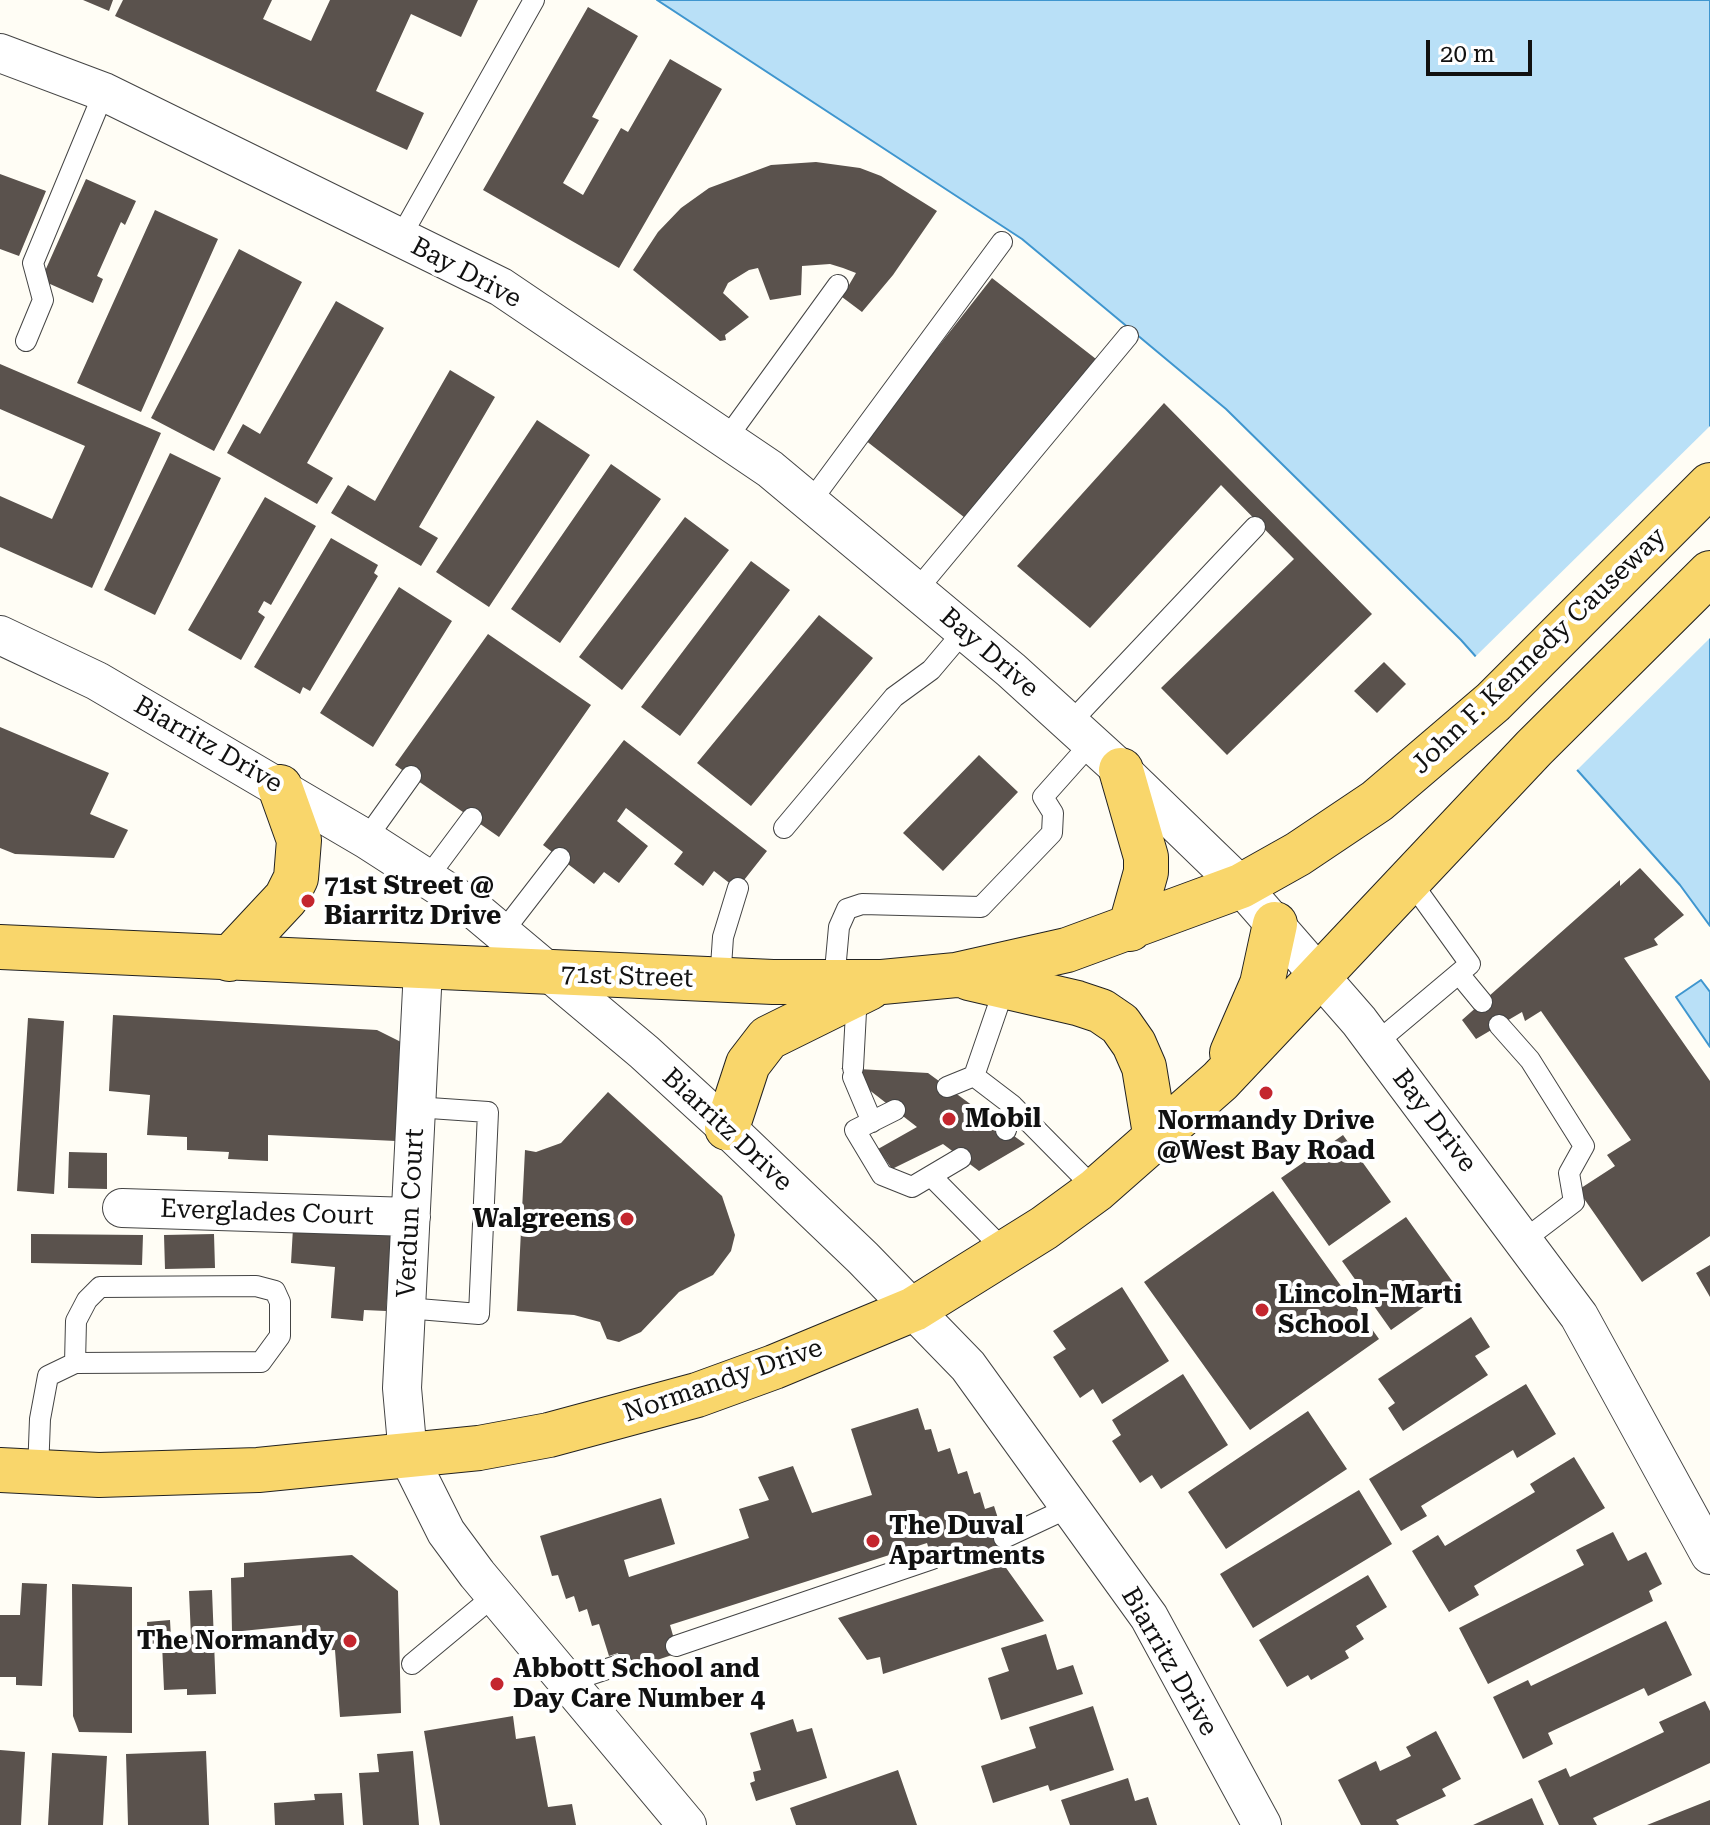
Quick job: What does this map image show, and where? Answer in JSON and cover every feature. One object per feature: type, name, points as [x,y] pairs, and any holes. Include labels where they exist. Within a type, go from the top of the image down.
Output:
[{"type":"main road","name":"John F. Kennedy Causeway","points":[[1241,886],[1298,854],[1377,801],[1493,702],[1710,485]]},
{"type":"main road","points":[[1320,973],[1534,748],[1710,573]]},
{"type":"main road","points":[[1094,745],[1146,857],[1146,872],[1130,929]]},
{"type":"main road","points":[[229,959],[286,898],[296,878],[299,840],[280,787]]},
{"type":"main road","name":"71st Street","points":[[0,947],[552,975],[858,985],[956,975],[1067,950],[1241,886]]},
{"type":"main road","points":[[1220,1081],[1262,984],[1275,924]]},
{"type":"main road","name":"Normandy Drive","points":[[19,1471],[99,1475],[218,1471],[479,1448],[625,1416],[774,1367],[914,1309],[1006,1252],[1096,1190],[1220,1081],[1320,973]]},
{"type":"main road","points":[[956,975],[1077,1003],[1101,1011],[1120,1024],[1134,1044],[1144,1067],[1156,1140]]},
{"type":"main road","points":[[727,1128],[748,1064],[768,1038],[858,985]]},
{"type":"street","name":"Bay Drive","points":[[1,56],[104,92],[501,287],[727,438],[811,501],[1094,745],[1241,886],[1320,973],[1376,1043],[1579,1316],[1710,1555]]},
{"type":"street","name":"Biarritz Drive","points":[[0,635],[97,681],[428,877],[502,933],[727,1128],[914,1309],[968,1366],[1149,1617],[1262,1825]]},
{"type":"street","name":"Verdun Court","points":[[408,1456],[402,1400],[423,969]]},
{"type":"street","name":"Everglades Court","points":[[122,1208],[411,1217]]},
{"type":"street","points":[[408,1456],[446,1532],[687,1825]]},
{"type":"lane","points":[[400,238],[534,0]]},
{"type":"lane","points":[[26,341],[43,300],[33,263],[104,92]]},
{"type":"lane","points":[[811,501],[1002,242]]},
{"type":"lane","points":[[727,438],[838,285]]},
{"type":"lane","points":[[916,591],[1128,336]]},
{"type":"lane","points":[[872,1122],[853,1073],[858,985],[839,927],[847,909],[862,904],[981,907],[1052,833],[1053,813],[1043,797],[1094,745],[1255,527]]},
{"type":"lane","points":[[784,828],[894,697],[931,670],[964,631]]},
{"type":"lane","points":[[366,839],[411,776]]},
{"type":"lane","points":[[428,877],[472,818]]},
{"type":"lane","points":[[502,933],[560,858]]},
{"type":"lane","points":[[1376,1043],[1470,964],[1409,879]]},
{"type":"lane","points":[[720,981],[723,937],[738,888]]},
{"type":"lane","points":[[1459,974],[1482,1002]]},
{"type":"lane","points":[[947,1087],[974,1076],[1005,986]]},
{"type":"lane","points":[[1499,1025],[1530,1060],[1584,1146],[1569,1173],[1574,1202],[1524,1240]]},
{"type":"lane","points":[[974,1076],[1012,1105],[1096,1190]]},
{"type":"lane","points":[[1006,1130],[1012,1105]]},
{"type":"lane","points":[[406,1308],[479,1314],[488,1112],[415,1107]]},
{"type":"lane","points":[[895,1110],[855,1130],[882,1175],[912,1187],[961,1158]]},
{"type":"lane","points":[[931,1176],[1006,1252]]},
{"type":"lane","points":[[19,1471],[40,1419],[48,1376],[75,1363],[261,1362],[280,1336],[280,1302],[275,1291],[256,1286],[100,1287],[76,1321],[75,1363]]},
{"type":"lane","points":[[1004,1538],[1068,1508]]},
{"type":"lane","points":[[676,1646],[932,1559]]},
{"type":"lane","points":[[412,1664],[495,1595]]},
{"type":"lane","points":[[568,1682],[622,1664]]},
{"type":"water","points":[[657,0],[1710,0],[1710,926],[1680,885],[1461,640],[1226,409],[1022,239]]},
{"type":"water","points":[[1701,980],[1710,992],[1710,1047],[1676,997]]},
{"type":"pier","points":[[1710,426],[1710,638],[1574,773],[1473,659]]},
{"type":"building","points":[[83,0],[113,0],[109,11]]},
{"type":"building","points":[[123,0],[272,0],[263,19],[311,41],[330,0],[478,0],[461,37],[411,14],[376,91],[424,113],[407,150],[115,16]]},
{"type":"building","points":[[588,7],[638,36],[592,117],[599,120],[563,183],[583,195],[621,128],[628,132],[670,59],[722,89],[619,268],[483,190]]},
{"type":"building","points":[[816,162],[860,168],[881,176],[937,211],[893,275],[862,312],[842,297],[856,273],[830,264],[802,266],[801,295],[770,300],[758,268],[728,283],[723,293],[749,317],[725,335],[726,340],[720,341],[633,270],[658,232],[681,208],[709,188],[771,165]]},
{"type":"building","points":[[0,174],[46,191],[19,256],[0,249]]},
{"type":"building","points":[[86,179],[136,201],[125,225],[121,222],[97,276],[103,279],[93,303],[41,280]]},
{"type":"building","points":[[155,210],[218,239],[141,412],[77,383]]},
{"type":"building","points":[[239,249],[302,282],[214,451],[151,418]]},
{"type":"building","points":[[992,278],[1096,359],[969,521],[865,440]]},
{"type":"building","points":[[336,301],[384,328],[307,463],[333,478],[317,504],[227,453],[243,424],[260,434]]},
{"type":"building","points":[[0,364],[161,433],[92,588],[0,547],[0,496],[52,519],[85,446],[0,409]]},
{"type":"building","points":[[450,370],[495,397],[419,527],[438,538],[421,566],[331,513],[348,485],[375,501]]},
{"type":"building","points":[[1164,403],[1372,614],[1227,755],[1161,688],[1294,559],[1221,485],[1090,628],[1017,566]]},
{"type":"building","points":[[537,420],[590,455],[489,607],[436,572]]},
{"type":"building","points":[[170,453],[221,478],[155,615],[104,590]]},
{"type":"building","points":[[611,464],[661,499],[560,643],[511,609]]},
{"type":"building","points":[[265,497],[316,526],[271,605],[264,601],[258,612],[265,617],[241,660],[188,630]]},
{"type":"building","points":[[685,517],[729,550],[622,690],[579,657]]},
{"type":"building","points":[[331,538],[378,565],[374,573],[378,576],[310,691],[303,687],[300,694],[254,667]]},
{"type":"building","points":[[751,561],[790,590],[680,736],[641,707]]},
{"type":"building","points":[[399,587],[452,621],[373,747],[320,713]]},
{"type":"building","points":[[819,615],[873,658],[751,806],[697,763]]},
{"type":"building","points":[[488,634],[591,705],[499,837],[395,765]]},
{"type":"building","points":[[1384,662],[1406,684],[1377,713],[1354,691]]},
{"type":"building","points":[[0,727],[109,773],[90,814],[128,830],[114,858],[15,854],[0,848]]},
{"type":"building","points":[[624,740],[767,851],[737,889],[714,871],[703,886],[674,864],[683,852],[626,808],[617,821],[648,846],[619,883],[604,872],[594,884],[543,845]]},
{"type":"building","points":[[979,755],[1018,792],[943,871],[903,833]]},
{"type":"building","points":[[1640,868],[1684,915],[1654,939],[1658,945],[1624,958],[1710,1081],[1710,1236],[1642,1282],[1578,1190],[1615,1166],[1607,1155],[1631,1140],[1541,1011],[1525,1021],[1522,1012],[1476,1039],[1462,1020],[1620,880],[1620,886]]},
{"type":"building","points":[[113,1015],[377,1030],[403,1043],[396,1141],[268,1135],[268,1161],[228,1159],[229,1152],[187,1150],[187,1137],[147,1135],[150,1095],[109,1091]]},
{"type":"building","points":[[28,1018],[64,1021],[54,1194],[17,1191]]},
{"type":"building","name":"Mobil","points":[[841,1068],[928,1073],[1025,1144],[979,1171],[943,1144],[892,1169],[878,1149],[917,1127]]},
{"type":"building","name":"Walgreens","points":[[608,1092],[722,1196],[735,1235],[731,1251],[713,1275],[679,1292],[641,1332],[619,1342],[607,1339],[600,1322],[574,1315],[517,1311],[525,1150],[536,1152],[561,1143]]},
{"type":"building","points":[[1343,1135],[1391,1202],[1329,1246],[1281,1178]]},
{"type":"building","points":[[69,1152],[107,1153],[107,1189],[68,1188]]},
{"type":"building","name":"Lincoln-Marti School","points":[[1273,1191],[1379,1339],[1250,1430],[1144,1282]]},
{"type":"building","points":[[1406,1217],[1455,1285],[1391,1330],[1342,1261]]},
{"type":"building","points":[[293,1228],[392,1236],[386,1311],[364,1310],[363,1321],[331,1318],[335,1267],[291,1263]]},
{"type":"building","points":[[31,1234],[143,1235],[142,1265],[31,1263]]},
{"type":"building","points":[[214,1234],[215,1268],[165,1269],[164,1235]]},
{"type":"building","points":[[1710,1265],[1710,1297],[1696,1273]]},
{"type":"building","points":[[1122,1287],[1169,1361],[1102,1404],[1093,1389],[1080,1398],[1053,1357],[1066,1349],[1053,1331]]},
{"type":"building","points":[[1471,1317],[1490,1347],[1475,1356],[1488,1375],[1403,1431],[1388,1408],[1395,1403],[1378,1379]]},
{"type":"building","points":[[1183,1374],[1228,1445],[1161,1489],[1152,1475],[1140,1483],[1112,1441],[1121,1435],[1112,1420]]},
{"type":"building","points":[[1526,1384],[1556,1434],[1517,1458],[1513,1450],[1421,1506],[1427,1516],[1401,1531],[1369,1479]]},
{"type":"building","name":"The Duval Apartments","points":[[918,1408],[925,1430],[931,1429],[938,1452],[950,1448],[958,1474],[967,1471],[974,1494],[980,1492],[985,1509],[994,1506],[1007,1546],[935,1569],[927,1543],[670,1625],[678,1653],[624,1671],[618,1653],[609,1656],[599,1624],[592,1626],[587,1609],[579,1612],[574,1596],[566,1599],[558,1575],[552,1576],[540,1536],[661,1498],[675,1544],[624,1560],[629,1577],[749,1538],[739,1509],[769,1500],[758,1477],[793,1466],[812,1513],[872,1495],[851,1429]]},
{"type":"building","points":[[1308,1411],[1347,1469],[1226,1549],[1188,1492]]},
{"type":"building","points":[[1574,1457],[1605,1508],[1474,1586],[1479,1595],[1449,1612],[1412,1551],[1438,1535],[1445,1546],[1535,1492],[1530,1484]]},
{"type":"building","points":[[1359,1490],[1392,1544],[1253,1628],[1220,1574]]},
{"type":"building","points":[[1613,1532],[1628,1561],[1646,1552],[1662,1584],[1649,1591],[1653,1601],[1488,1684],[1459,1628],[1584,1565],[1576,1550]]},
{"type":"building","name":"The Normandy","points":[[352,1555],[398,1591],[401,1713],[340,1717],[335,1650],[302,1651],[302,1625],[232,1632],[231,1578],[244,1577],[244,1563]]},
{"type":"building","points":[[1004,1565],[1044,1621],[883,1674],[880,1657],[867,1660],[838,1618]]},
{"type":"building","points":[[1368,1575],[1387,1607],[1356,1626],[1364,1639],[1345,1651],[1349,1658],[1311,1680],[1308,1675],[1287,1687],[1259,1640]]},
{"type":"building","points":[[22,1583],[47,1584],[42,1686],[16,1685],[16,1677],[0,1677],[0,1615],[20,1615]]},
{"type":"building","points":[[72,1584],[132,1587],[132,1733],[79,1732],[73,1716]]},
{"type":"building","points":[[212,1590],[216,1694],[187,1695],[187,1689],[164,1690],[162,1643],[148,1644],[147,1622],[170,1620],[171,1638],[191,1637],[189,1591]]},
{"type":"building","points":[[1666,1621],[1692,1675],[1648,1696],[1644,1688],[1548,1733],[1553,1744],[1523,1759],[1493,1697],[1528,1680],[1531,1686]]},
{"type":"building","points":[[1046,1634],[1057,1670],[1073,1665],[1083,1694],[1001,1720],[988,1678],[1009,1671],[1001,1648]]},
{"type":"building","points":[[1705,1701],[1710,1711],[1710,1763],[1593,1818],[1597,1825],[1559,1825],[1538,1781],[1566,1768],[1570,1777],[1664,1732],[1659,1722]]},
{"type":"building","points":[[1093,1706],[1114,1770],[1050,1791],[1048,1785],[993,1803],[981,1766],[1036,1748],[1029,1727]]},
{"type":"building","points":[[513,1716],[516,1739],[535,1736],[548,1807],[572,1804],[576,1825],[440,1825],[424,1731]]},
{"type":"building","points":[[793,1719],[797,1732],[812,1728],[827,1778],[756,1801],[750,1783],[755,1781],[753,1772],[761,1770],[750,1733]]},
{"type":"building","points":[[1436,1731],[1461,1779],[1442,1789],[1446,1796],[1396,1820],[1399,1825],[1361,1825],[1338,1780],[1376,1761],[1380,1771],[1411,1756],[1406,1747]]},
{"type":"building","points":[[0,1750],[25,1752],[21,1825],[0,1825]]},
{"type":"building","points":[[206,1751],[209,1825],[128,1825],[126,1754]]},
{"type":"building","points":[[413,1751],[419,1825],[363,1825],[359,1773],[379,1772],[377,1754]]},
{"type":"building","points":[[52,1753],[107,1756],[103,1825],[48,1825]]},
{"type":"building","points":[[898,1770],[917,1825],[796,1825],[790,1808]]},
{"type":"building","points":[[1128,1778],[1135,1801],[1148,1797],[1157,1825],[1070,1825],[1061,1800]]},
{"type":"building","points":[[342,1793],[344,1825],[275,1825],[274,1803],[315,1800],[314,1794]]},
{"type":"building","points":[[1532,1798],[1544,1825],[1473,1825]]},
{"type":"building","points":[[1710,1800],[1710,1825],[1647,1825]]},
{"type":"place","name":"71st Street @ Biarritz Drive","points":[[308,901]]},
{"type":"place","name":"Normandy Drive @West Bay Road","points":[[1266,1093]]},
{"type":"place","name":"Mobil","points":[[949,1119]]},
{"type":"place","name":"Walgreens","points":[[627,1219]]},
{"type":"place","name":"Lincoln-Marti School","points":[[1262,1310]]},
{"type":"place","name":"The Duval Apartments","points":[[873,1541]]},
{"type":"place","name":"The Normandy","points":[[350,1641]]},
{"type":"place","name":"Abbott School and Day Care Number 4","points":[[497,1684]]}]
